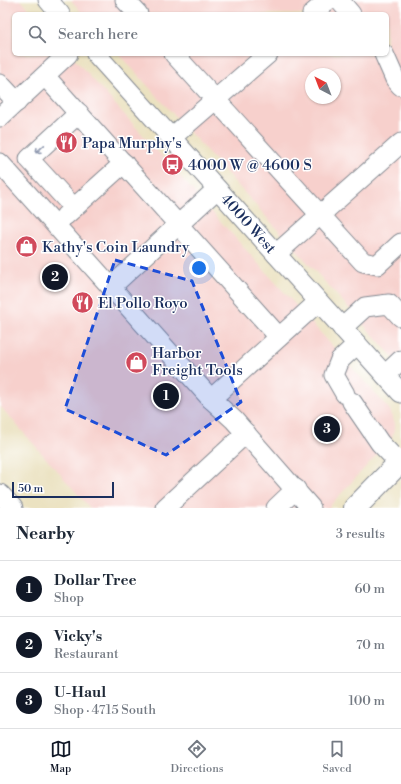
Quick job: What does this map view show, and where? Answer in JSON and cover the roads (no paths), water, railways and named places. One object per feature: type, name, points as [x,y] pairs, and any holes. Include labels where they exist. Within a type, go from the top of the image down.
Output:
[{"type":"main road","points":[[361,506],[400,462]]},
{"type":"street","points":[[48,0],[58,12]]},
{"type":"street","points":[[125,0],[136,12]]},
{"type":"street","points":[[314,12],[328,0]]},
{"type":"street","points":[[339,0],[349,12]]},
{"type":"street","points":[[1,115],[66,56]]},
{"type":"street","name":"4000 West","points":[[98,56],[401,393]]},
{"type":"street","points":[[176,56],[363,262],[377,265],[401,243]]},
{"type":"street","points":[[171,138],[214,99],[225,93],[266,56]]},
{"type":"street","points":[[385,56],[395,79],[401,86]]},
{"type":"street","points":[[45,76],[280,337]]},
{"type":"street","points":[[0,84],[17,102]]},
{"type":"street","points":[[74,208],[29,159],[79,113]]},
{"type":"street","points":[[276,254],[401,143]]},
{"type":"street","points":[[0,163],[211,399],[246,433],[312,508]]},
{"type":"street","points":[[55,225],[124,163]]},
{"type":"street","points":[[110,287],[217,189]]},
{"type":"street","points":[[211,399],[318,302]]},
{"type":"street","points":[[342,328],[365,307],[389,304],[401,317]]},
{"type":"street","points":[[357,344],[340,360],[334,375],[380,443],[400,462]]},
{"type":"street","points":[[384,375],[401,360]]},
{"type":"street","points":[[165,508],[246,433]]},
{"type":"street","points":[[276,508],[296,489]]},
{"type":"street","points":[[0,494],[13,508]]},
{"type":"place","name":"Papa Murphy's","points":[[66,143]]},
{"type":"place","name":"4000 W @ 4600 S","points":[[172,165]]},
{"type":"place","name":"Kathy's Coin Laundry","points":[[27,247]]},
{"type":"place","name":"Vicky's","points":[[55,277]]},
{"type":"place","name":"El Pollo Royo","points":[[82,303]]},
{"type":"place","name":"Harbor Freight Tools","points":[[136,362]]},
{"type":"place","name":"Dollar Tree","points":[[166,396]]},
{"type":"place","name":"U-Haul","points":[[327,429]]}]
